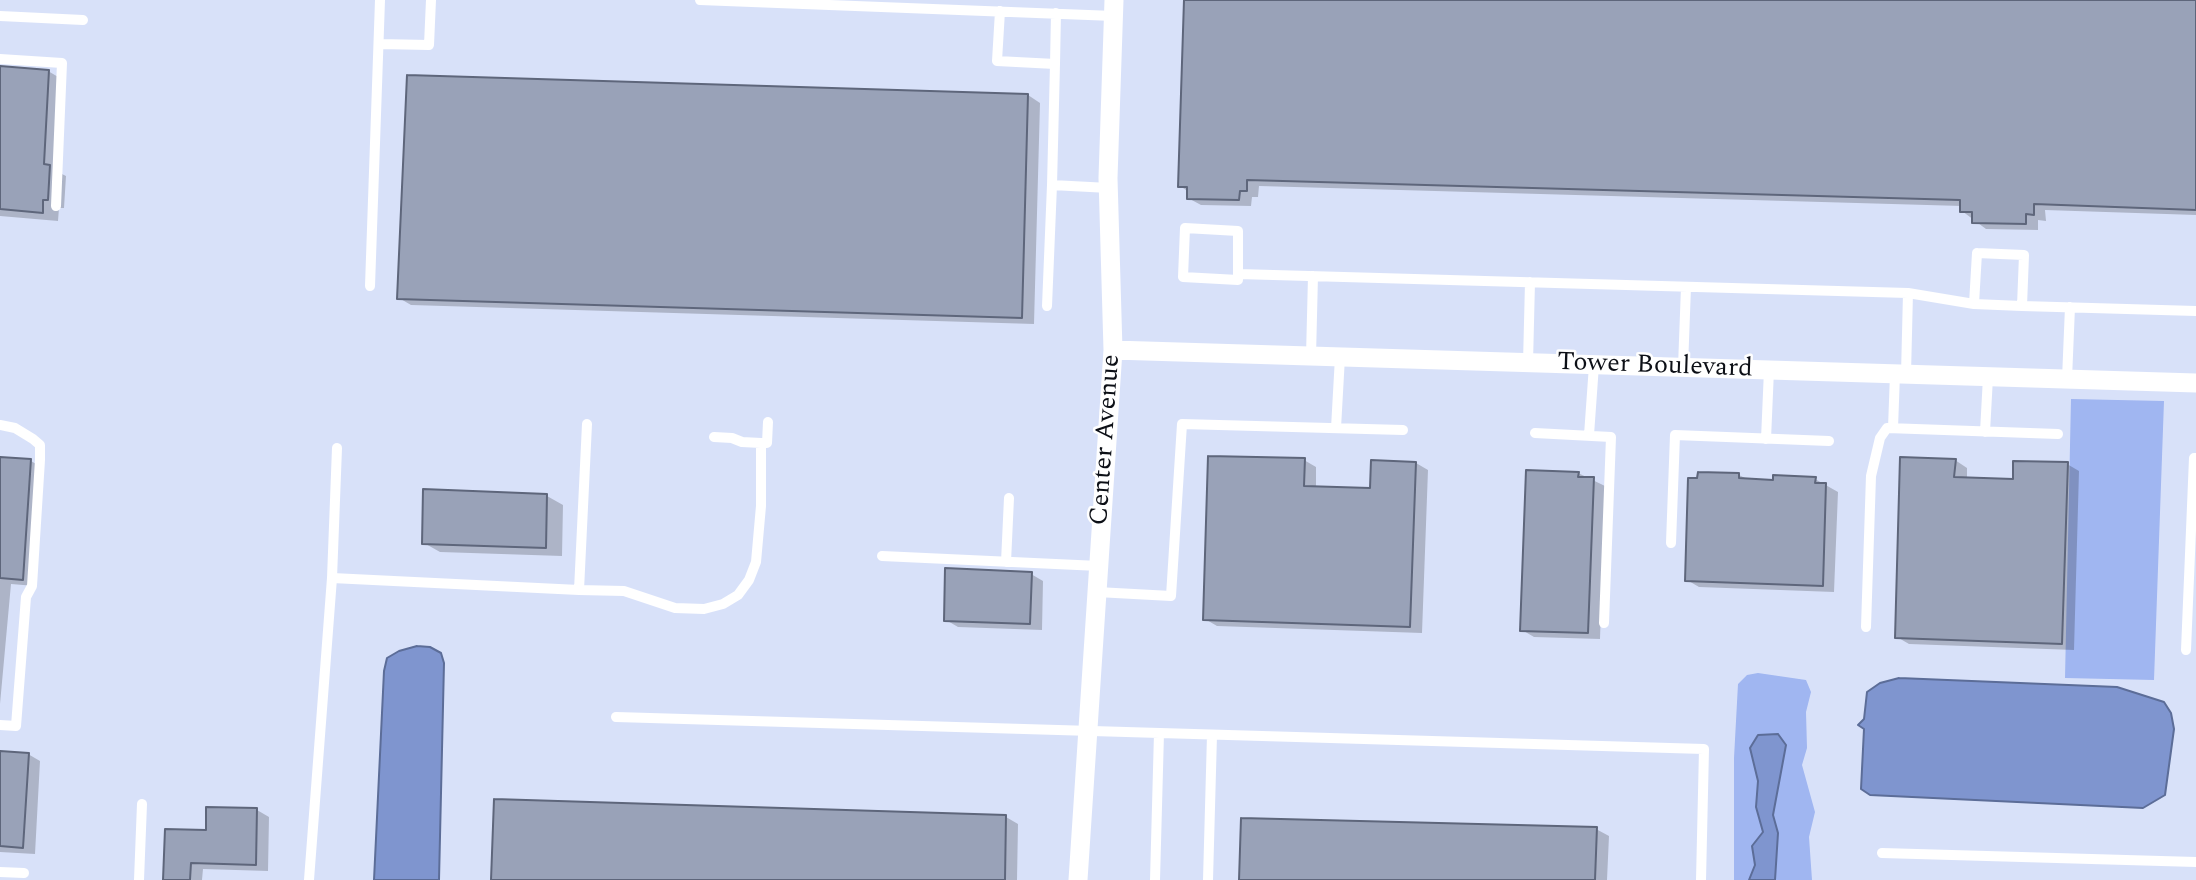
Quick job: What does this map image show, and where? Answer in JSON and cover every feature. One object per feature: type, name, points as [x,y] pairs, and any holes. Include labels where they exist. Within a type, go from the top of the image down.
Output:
[{"type":"street","name":"Center Avenue","points":[[1078,880],[1114,350],[1109,188],[1114,8]]},
{"type":"street","name":"Tower Boulevard","points":[[1114,350],[2196,383]]},
{"type":"lane","points":[[370,286],[380,0]]},
{"type":"lane","points":[[379,44],[429,45],[431,0]]},
{"type":"lane","points":[[699,0],[1056,13],[1114,8]]},
{"type":"lane","points":[[1000,11],[998,61],[1055,64]]},
{"type":"lane","points":[[1047,306],[1056,13]]},
{"type":"lane","points":[[0,16],[83,20]]},
{"type":"lane","points":[[0,58],[62,63],[56,206]]},
{"type":"lane","points":[[1052,185],[1109,188]]},
{"type":"lane","points":[[1185,228],[1238,231],[1238,274],[1237,280],[1183,277],[1185,228]]},
{"type":"lane","points":[[1974,304],[1977,253],[1989,253],[2024,255],[2022,306]]},
{"type":"lane","points":[[1238,274],[1908,293],[1974,304],[2196,311]]},
{"type":"lane","points":[[1311,356],[1313,276]]},
{"type":"lane","points":[[1528,363],[1530,282]]},
{"type":"lane","points":[[1682,368],[1686,287]]},
{"type":"lane","points":[[1893,428],[1908,293]]},
{"type":"lane","points":[[2067,379],[2070,307]]},
{"type":"lane","points":[[1336,428],[1340,357]]},
{"type":"lane","points":[[1589,435],[1594,365]]},
{"type":"lane","points":[[1766,439],[1769,370]]},
{"type":"lane","points":[[1985,432],[1988,377]]},
{"type":"lane","points":[[714,437],[767,443],[768,422]]},
{"type":"lane","points":[[579,590],[587,424]]},
{"type":"lane","points":[[1097,592],[1171,596],[1182,424],[1403,430]]},
{"type":"lane","points":[[0,425],[15,428],[40,445],[40,460],[32,586],[26,597],[16,726],[0,725]]},
{"type":"lane","points":[[1866,627],[1871,476],[1880,438],[1886,428],[2058,435]]},
{"type":"lane","points":[[1535,433],[1611,437],[1604,624]]},
{"type":"lane","points":[[1671,543],[1675,435],[1829,441]]},
{"type":"lane","points":[[332,579],[624,591],[676,608],[704,609],[723,604],[738,595],[749,580],[756,562],[761,443]]},
{"type":"lane","points":[[309,880],[332,579],[337,448]]},
{"type":"lane","points":[[2186,650],[2196,458]]},
{"type":"lane","points":[[1006,562],[1009,498]]},
{"type":"lane","points":[[882,556],[1099,566]]},
{"type":"lane","points":[[616,717],[1704,749],[1701,880]]},
{"type":"lane","points":[[1155,880],[1159,733]]},
{"type":"lane","points":[[1208,880],[1212,735]]},
{"type":"lane","points":[[139,880],[142,804]]},
{"type":"lane","points":[[1882,853],[2196,862]]},
{"type":"lane","points":[[0,872],[24,873]]},
{"type":"shaded area","points":[[2071,399],[2164,401],[2154,680],[2065,678]]},
{"type":"shaded area","points":[[417,646],[430,647],[441,653],[444,663],[439,880],[374,880],[384,671],[387,658]]},
{"type":"shaded area","points":[[1758,673],[1806,680],[1811,692],[1806,712],[1807,748],[1802,765],[1815,812],[1809,837],[1812,880],[1734,880],[1734,758],[1738,684],[1747,675]]},
{"type":"shaded area","points":[[1899,678],[2117,687],[2164,702],[2171,713],[2174,729],[2165,795],[2143,808],[1870,795],[1861,789],[1864,729],[1858,725],[1864,719],[1867,692],[1880,683]]},
{"type":"shaded area","points":[[1778,734],[1786,745],[1773,815],[1778,833],[1775,880],[1749,880],[1755,865],[1752,846],[1763,832],[1756,807],[1758,781],[1750,748],[1758,735]]},
{"type":"building","points":[[1184,0],[2196,0],[2196,210],[2034,204],[2034,215],[2026,214],[2026,224],[1972,223],[1972,212],[1960,212],[1960,200],[1247,180],[1247,191],[1240,191],[1239,200],[1187,199],[1187,187],[1178,187]]},
{"type":"building","points":[[0,66],[49,70],[44,164],[50,165],[48,200],[43,200],[43,213],[0,209]]},
{"type":"building","points":[[407,75],[1028,94],[1022,318],[397,299]]},
{"type":"building","points":[[1208,456],[1305,458],[1304,486],[1370,488],[1371,460],[1416,462],[1410,627],[1203,620]]},
{"type":"building","points":[[0,457],[31,459],[23,580],[0,578]]},
{"type":"building","points":[[1900,457],[1956,459],[1954,477],[2013,479],[2013,461],[2068,462],[2062,644],[1895,638]]},
{"type":"building","points":[[1526,470],[1579,472],[1578,477],[1594,477],[1588,633],[1520,631]]},
{"type":"building","points":[[1698,472],[1739,473],[1739,478],[1773,480],[1773,475],[1816,477],[1815,483],[1826,483],[1823,586],[1685,581],[1688,478],[1697,478]]},
{"type":"building","points":[[423,489],[547,494],[546,548],[422,544]]},
{"type":"building","points":[[945,568],[1032,572],[1030,624],[944,621]]},
{"type":"building","points":[[0,751],[29,753],[23,848],[0,846]]},
{"type":"building","points":[[494,799],[1006,815],[1005,880],[491,880]]},
{"type":"building","points":[[206,807],[257,808],[256,865],[191,863],[190,880],[163,880],[165,829],[206,830]]},
{"type":"building","points":[[1241,818],[1597,827],[1595,880],[1239,880]]}]
